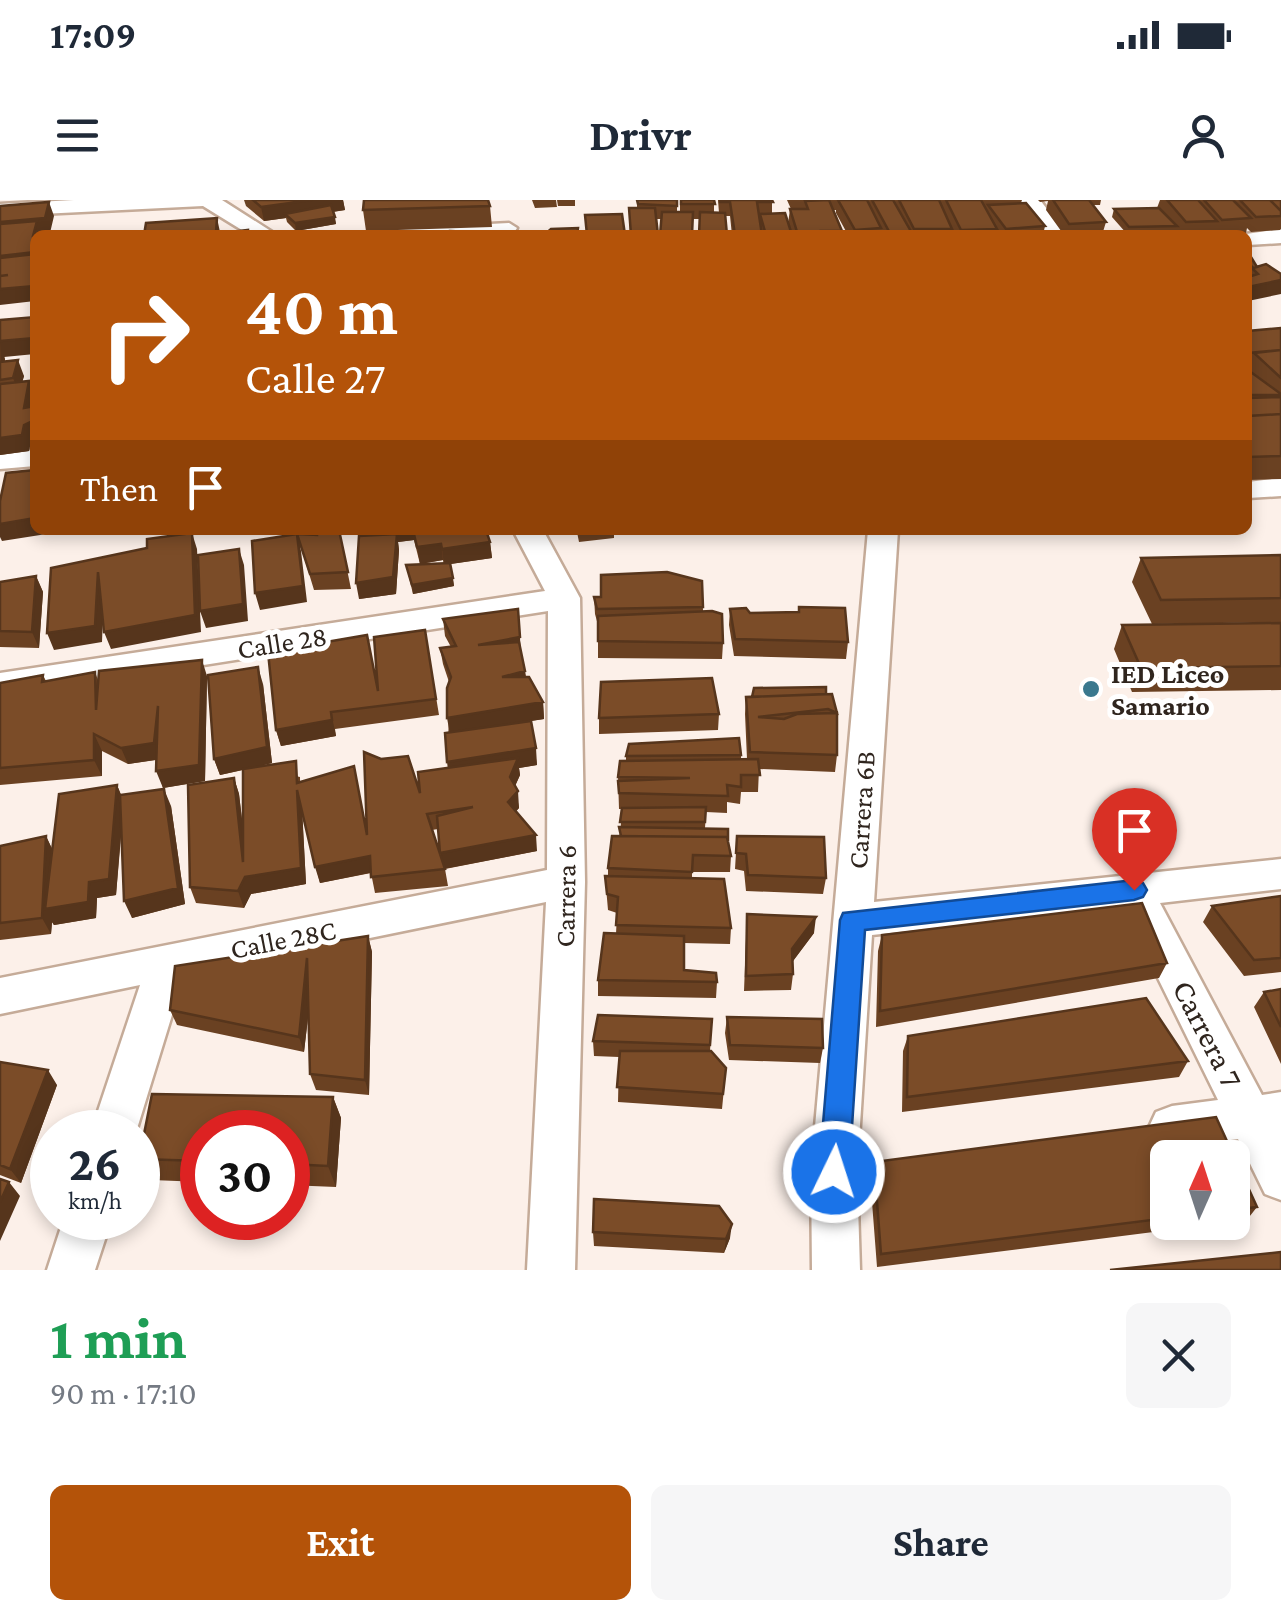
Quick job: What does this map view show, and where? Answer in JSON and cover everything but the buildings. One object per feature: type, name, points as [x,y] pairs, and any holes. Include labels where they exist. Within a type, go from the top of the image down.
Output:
[{"type":"street","points":[[0,210],[207,200],[258,230]]},
{"type":"street","points":[[1028,200],[1052,230]]},
{"type":"street","points":[[471,230],[509,228]]},
{"type":"street","points":[[1252,238],[1281,236]]},
{"type":"street","points":[[0,462],[30,459]]},
{"type":"street","points":[[1252,490],[1281,487]]},
{"type":"street","name":"Carrera 6","points":[[531,535],[564,598],[566,882],[551,1270]]},
{"type":"street","name":"Carrera 6B","points":[[836,1270],[854,1169],[852,920],[883,535]]},
{"type":"street","name":"Calle 28","points":[[0,685],[564,598]]},
{"type":"street","points":[[852,920],[1281,874]]},
{"type":"street","name":"Calle 28C","points":[[0,996],[566,882]]},
{"type":"street","name":"Carrera 7","points":[[1134,890],[1266,1115],[1281,1178]]},
{"type":"street","points":[[121,1110],[168,962]]},
{"type":"street","points":[[1131,1133],[1266,1115]]},
{"type":"street","points":[[71,1270],[81,1240]]},
{"type":"place","name":"IED Liceo Samario","points":[[1091,689]]},
{"type":"route","points":[[834,1172],[852,920],[1134,890]]}]
